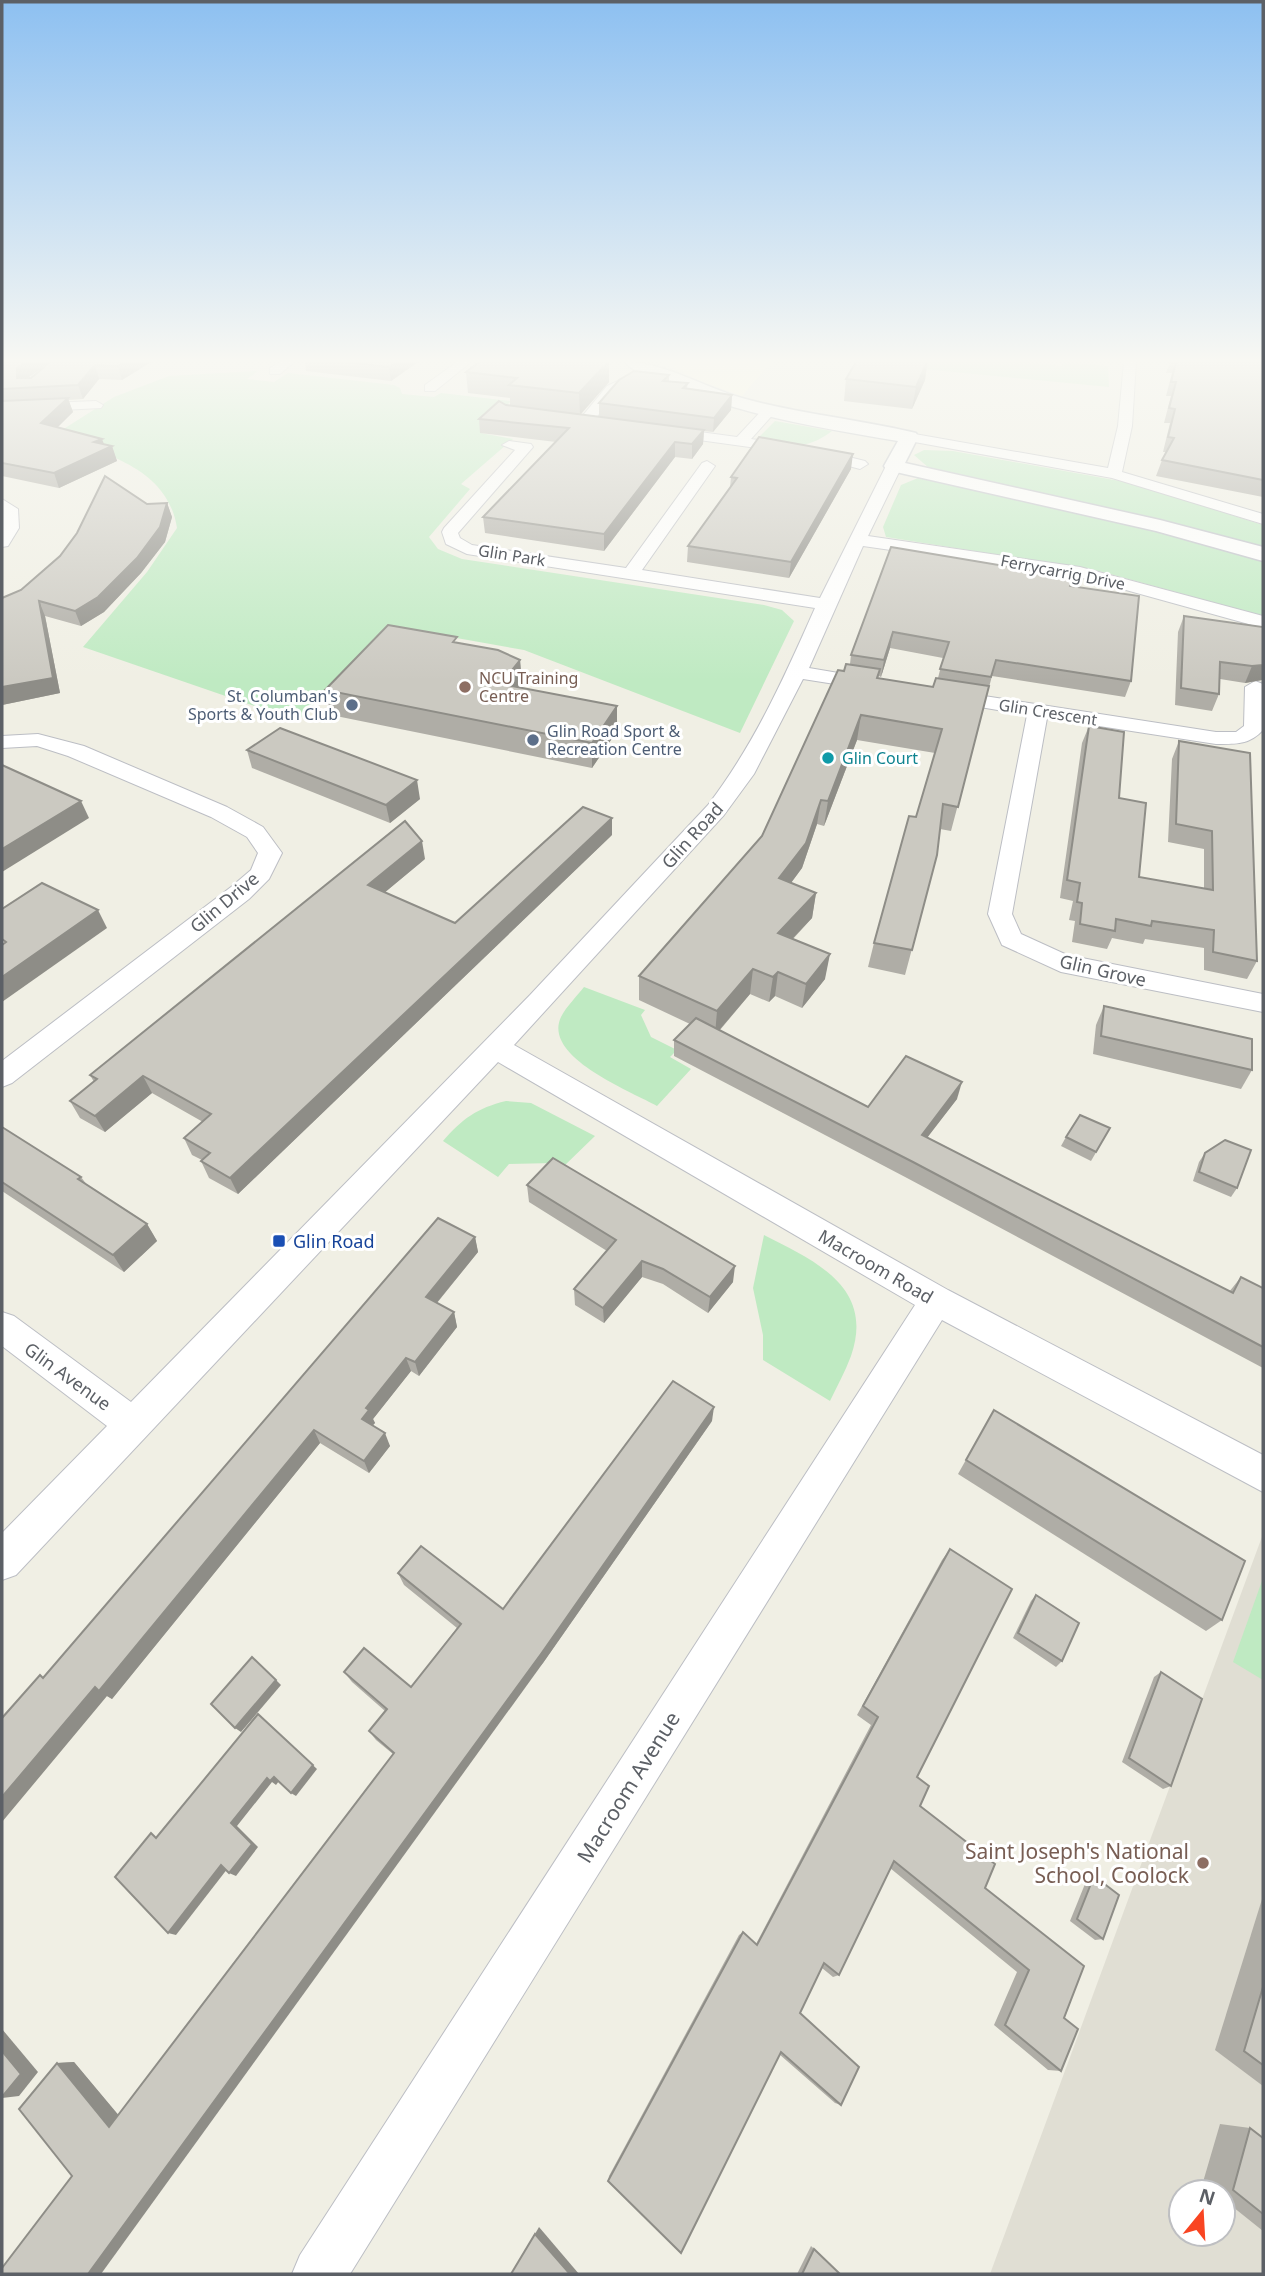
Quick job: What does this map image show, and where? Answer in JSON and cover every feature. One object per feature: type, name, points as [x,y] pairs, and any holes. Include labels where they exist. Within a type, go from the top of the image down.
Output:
[{"type":"street","name":"Glin Park","points":[[506,468],[454,524],[450,532],[452,540],[467,549],[826,604]]},
{"type":"street","points":[[631,573],[705,468]]},
{"type":"street","name":"Glin Road","points":[[2,1561],[495,1047],[716,810],[743,774],[797,672],[826,604],[893,468]]},
{"type":"street","points":[[904,468],[1160,526],[1263,554]]},
{"type":"street","points":[[1082,468],[1114,474],[1263,519]]},
{"type":"street","points":[[1114,474],[1115,468]]},
{"type":"street","points":[[2,504],[10,509],[11,528],[2,542]]},
{"type":"street","name":"Ferrycarrig Drive","points":[[859,540],[1080,572],[1263,622]]},
{"type":"street","points":[[797,672],[891,687]]},
{"type":"street","name":"Glin Crescent","points":[[931,693],[1216,738],[1241,738],[1254,728],[1255,687]]},
{"type":"street","name":"Glin Grove","points":[[1038,710],[1000,914],[1011,939],[1061,963],[1263,1003]]},
{"type":"street","name":"Glin Drive","points":[[2,743],[38,740],[76,751],[219,812],[254,832],[270,853],[261,874],[240,893],[2,1076]]},
{"type":"street","name":"Macroom Road","points":[[495,1047],[936,1300],[1263,1474]]},
{"type":"street","name":"Macroom Avenue","points":[[319,2274],[936,1300]]},
{"type":"street","name":"Glin Avenue","points":[[2,1327],[134,1425]]},
{"type":"shaded area","name":"Saint Joseph's National School, Coolock","points":[[1263,1534],[1263,2274],[990,2274]]},
{"type":"green space","points":[[134,468],[479,468],[461,484],[470,489],[429,537],[438,549],[462,559],[764,605],[782,610],[794,621],[740,733],[524,650],[389,626],[298,721],[83,647],[147,572],[177,528],[171,507],[161,490]]},
{"type":"green space","points":[[930,468],[1049,468],[1131,483],[1263,525],[1263,547],[1127,512]]},
{"type":"green space","points":[[918,478],[1101,517],[1263,560],[1263,616],[1099,571],[886,537],[883,527],[901,485]]},
{"type":"green space","points":[[584,987],[645,1010],[641,1015],[651,1037],[677,1050],[670,1057],[691,1069],[657,1106],[592,1071],[564,1046],[559,1032],[561,1017]]},
{"type":"green space","points":[[506,1101],[531,1103],[595,1136],[563,1167],[554,1163],[509,1164],[498,1177],[443,1141],[471,1115]]},
{"type":"green space","points":[[764,1235],[802,1255],[836,1279],[855,1312],[856,1332],[851,1356],[830,1401],[763,1360],[763,1335],[753,1288]]},
{"type":"green space","points":[[1263,1578],[1263,1680],[1233,1662]]},
{"type":"building","points":[[29,468],[64,468],[54,473]]},
{"type":"building","points":[[530,468],[655,468],[604,534],[483,517]]},
{"type":"building","points":[[737,468],[845,468],[791,562],[688,546],[737,478],[731,477]]},
{"type":"building","points":[[1203,468],[1263,468],[1263,480]]},
{"type":"building","points":[[105,476],[147,504],[167,503],[160,527],[137,558],[98,597],[75,611],[39,601],[53,678],[2,687],[2,598],[21,590],[60,556],[77,533]]},
{"type":"building","points":[[891,547],[1071,577],[1070,586],[1139,596],[1131,681],[996,660],[991,677],[940,669],[949,642],[893,632],[884,660],[851,655]]},
{"type":"building","points":[[1184,616],[1263,627],[1263,665],[1220,662],[1219,694],[1181,688]]},
{"type":"building","points":[[388,625],[457,637],[453,642],[498,650],[520,660],[501,684],[617,706],[592,743],[325,690]]},
{"type":"building","points":[[846,664],[880,669],[877,678],[933,687],[936,678],[989,686],[958,807],[943,804],[937,855],[912,950],[874,943],[909,816],[916,817],[942,729],[861,715],[828,801],[821,800],[806,843],[779,878],[816,893],[778,933],[830,954],[806,984],[778,972],[773,977],[753,969],[717,1011],[639,976],[762,836],[838,670],[844,671]]},
{"type":"building","points":[[1089,726],[1124,732],[1119,798],[1146,803],[1139,877],[1213,890],[1212,831],[1176,824],[1179,741],[1250,753],[1257,961],[1213,952],[1214,930],[1152,921],[1151,926],[1116,919],[1115,931],[1080,924],[1082,903],[1077,902],[1080,883],[1067,880]]},
{"type":"building","points":[[280,728],[417,780],[386,805],[247,750]]},
{"type":"building","points":[[2,765],[81,801],[2,849]]},
{"type":"building","points":[[583,807],[612,818],[230,1178],[201,1161],[210,1153],[184,1138],[211,1114],[143,1076],[95,1116],[70,1101],[97,1079],[90,1075],[405,821],[422,841],[368,885],[455,923]]},
{"type":"building","points":[[42,883],[98,910],[2,977],[2,945],[6,942],[2,939],[2,909]]},
{"type":"building","points":[[1104,1006],[1252,1039],[1252,1070],[1101,1036]]},
{"type":"building","points":[[696,1018],[868,1107],[906,1056],[962,1082],[922,1135],[1233,1293],[1241,1277],[1263,1288],[1263,1347],[913,1162],[674,1040]]},
{"type":"building","points":[[1080,1115],[1110,1128],[1096,1152],[1066,1137]]},
{"type":"building","points":[[2,1127],[81,1177],[78,1179],[147,1224],[113,1255],[2,1182]]},
{"type":"building","points":[[1225,1140],[1251,1150],[1237,1188],[1199,1172],[1205,1153]]},
{"type":"building","points":[[553,1158],[735,1266],[710,1297],[663,1269],[642,1261],[603,1308],[574,1289],[616,1240],[527,1185]]},
{"type":"building","points":[[438,1218],[475,1237],[426,1297],[454,1312],[415,1362],[406,1358],[366,1408],[369,1410],[362,1419],[385,1433],[364,1461],[314,1430],[99,1691],[95,1687],[2,1797],[2,1718],[40,1675],[43,1678]]},
{"type":"building","points":[[673,1381],[714,1407],[541,1654],[88,2274],[2,2274],[2,2268],[72,2176],[19,2109],[57,2063],[109,2127],[394,1753],[369,1731],[387,1709],[344,1672],[364,1648],[411,1687],[461,1624],[398,1573],[421,1546],[503,1609]]},
{"type":"building","points":[[994,1410],[1245,1561],[1222,1620],[966,1460]]},
{"type":"building","points":[[950,1549],[1012,1589],[917,1777],[929,1786],[920,1806],[995,1864],[985,1888],[1084,1966],[1064,2018],[1078,2029],[1061,2071],[1005,2025],[1029,1970],[894,1861],[839,1975],[824,1963],[800,2013],[859,2067],[841,2105],[781,2052],[681,2253],[608,2181],[743,1932],[757,1945],[878,1717],[863,1706]]},
{"type":"building","points":[[1036,1595],[1079,1623],[1062,1661],[1018,1633]]},
{"type":"building","points":[[252,1657],[276,1680],[235,1728],[211,1704]]},
{"type":"building","points":[[1161,1672],[1202,1699],[1171,1786],[1129,1758]]},
{"type":"building","points":[[258,1714],[313,1765],[291,1793],[274,1777],[270,1781],[267,1778],[231,1823],[252,1844],[229,1873],[221,1865],[168,1933],[115,1877],[151,1833],[156,1838]]},
{"type":"building","points":[[1094,1876],[1119,1895],[1103,1939],[1077,1919]]},
{"type":"building","points":[[1263,1987],[1263,2065],[1244,2051]]},
{"type":"building","points":[[2,2051],[21,2074],[2,2097]]},
{"type":"building","points":[[1250,2128],[1263,2138],[1263,2214],[1237,2193],[1236,2178]]},
{"type":"building","points":[[535,2234],[570,2274],[511,2274]]},
{"type":"building","points":[[814,2249],[840,2274],[802,2274]]},
{"type":"place","name":"NCU Training Centre","points":[[465,687]]},
{"type":"place","name":"St. Columban's Sports & Youth Club","points":[[352,705]]},
{"type":"place","name":"Glin Road Sport & Recreation Centre","points":[[533,740]]},
{"type":"place","name":"Glin Court","points":[[828,758]]},
{"type":"place","name":"Glin Road","points":[[279,1241]]},
{"type":"place","name":"Saint Joseph's National School, Coolock","points":[[1203,1863]]}]
